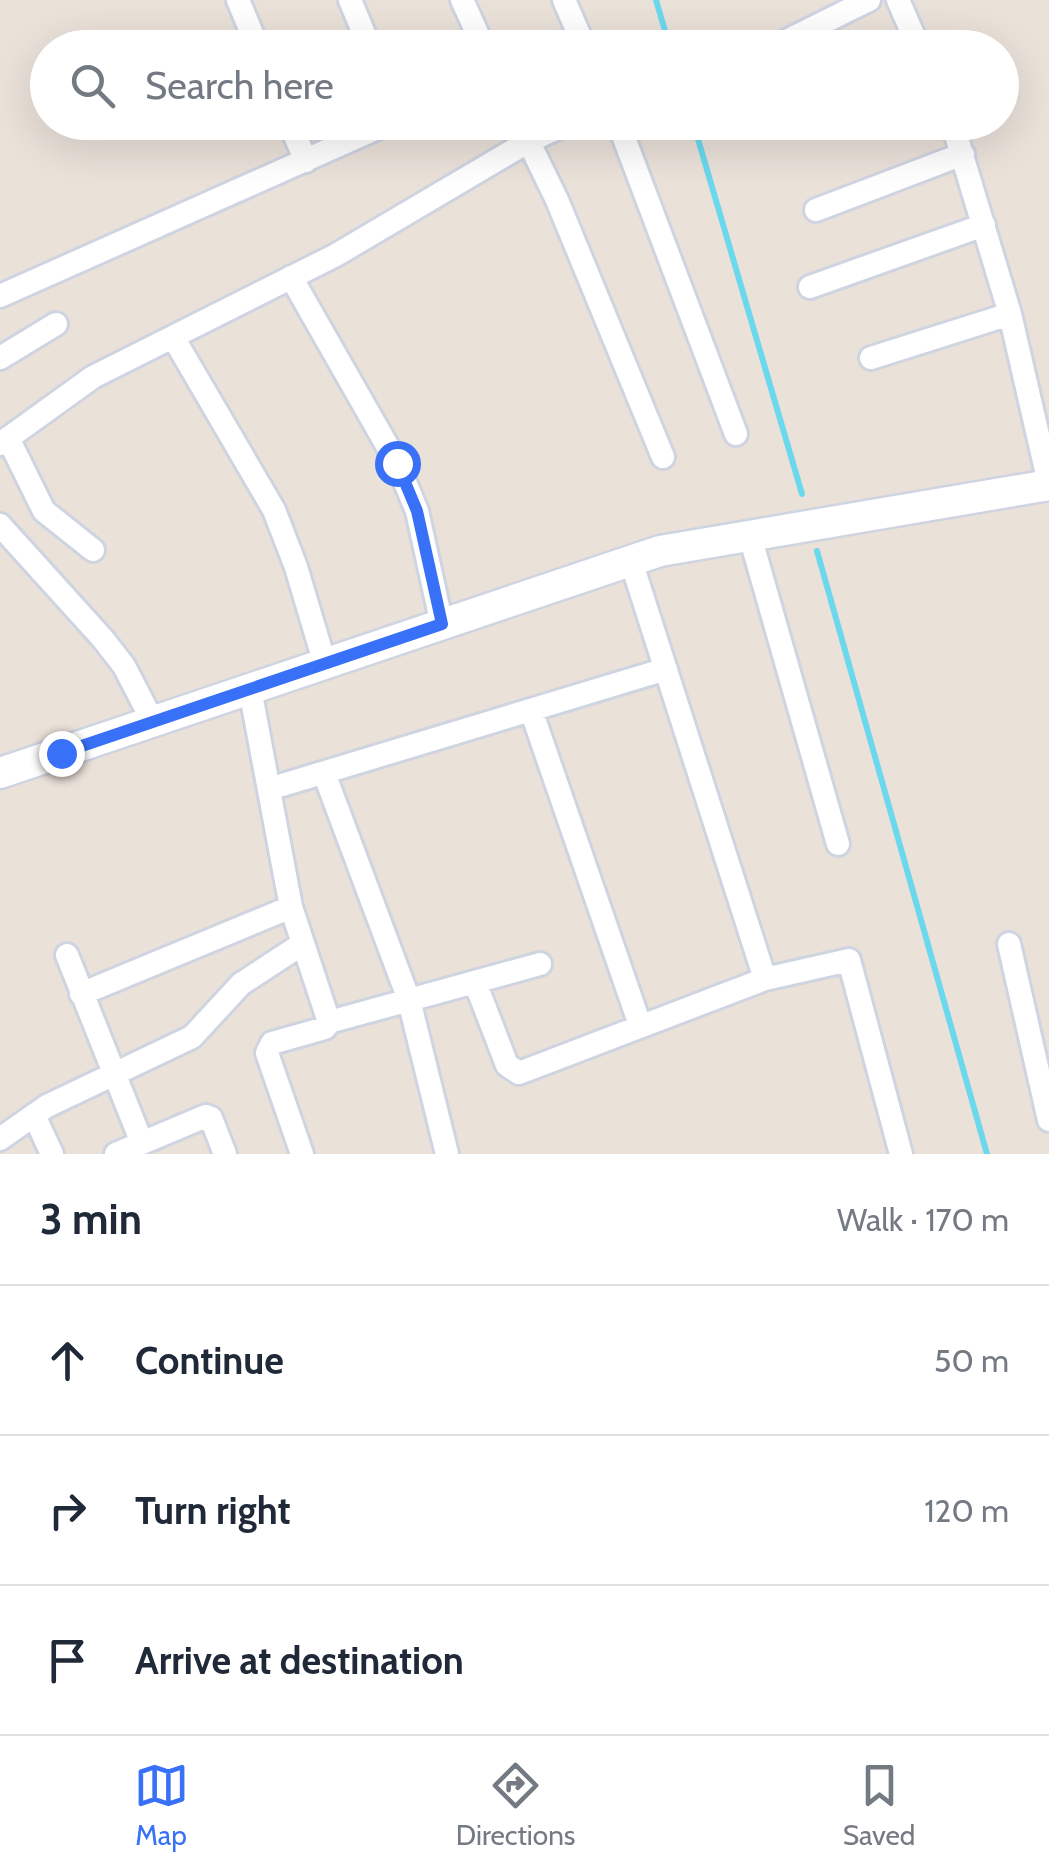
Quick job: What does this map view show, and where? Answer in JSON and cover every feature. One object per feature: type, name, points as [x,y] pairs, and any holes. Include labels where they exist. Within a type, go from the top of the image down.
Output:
[{"type":"street","points":[[238,0],[250,30]]},
{"type":"street","points":[[350,0],[362,30]]},
{"type":"street","points":[[462,0],[476,30]]},
{"type":"street","points":[[564,0],[577,30]]},
{"type":"street","points":[[808,30],[869,0]]},
{"type":"street","points":[[898,0],[911,30]]},
{"type":"street","points":[[297,140],[306,162]]},
{"type":"street","points":[[0,296],[353,140]]},
{"type":"street","points":[[93,550],[44,511],[4,441],[93,378],[291,277],[511,140]]},
{"type":"street","points":[[527,140],[663,457]]},
{"type":"street","points":[[625,140],[736,434]]},
{"type":"street","points":[[0,773],[660,551],[1049,484],[1010,314],[958,140]]},
{"type":"street","points":[[816,210],[963,154]]},
{"type":"street","points":[[810,287],[984,225]]},
{"type":"street","points":[[291,277],[397,463],[417,511],[442,624]]},
{"type":"street","points":[[871,358],[1010,314]]},
{"type":"street","points":[[0,358],[56,324]]},
{"type":"street","points":[[173,337],[274,510],[325,664]]},
{"type":"street","points":[[0,525],[124,666],[153,722]]},
{"type":"street","points":[[750,536],[838,844]]},
{"type":"street","points":[[632,561],[765,979]]},
{"type":"street","points":[[269,789],[666,669]]},
{"type":"street","points":[[250,689],[291,907],[329,1022]]},
{"type":"street","points":[[531,710],[640,1024]]},
{"type":"street","points":[[324,772],[409,1000],[447,1154]]},
{"type":"street","points":[[81,994],[291,907]]},
{"type":"street","points":[[0,1139],[34,1115],[192,1037],[241,984],[302,944]]},
{"type":"street","points":[[1010,944],[1049,1120]]},
{"type":"street","points":[[67,955],[112,1076],[142,1143]]},
{"type":"street","points":[[475,982],[507,1065],[519,1073],[765,979],[843,960],[854,965],[901,1154]]},
{"type":"street","points":[[302,1154],[267,1053],[272,1043],[325,1028],[329,1022],[540,964]]},
{"type":"street","points":[[34,1115],[52,1154]]},
{"type":"street","points":[[116,1154],[209,1116],[225,1154]]},
{"type":"waterway","points":[[656,0],[665,30]]},
{"type":"waterway","points":[[698,140],[802,494]]},
{"type":"waterway","points":[[817,551],[987,1154]]},
{"type":"route","points":[[61,753],[442,624],[417,511],[397,463]]}]
